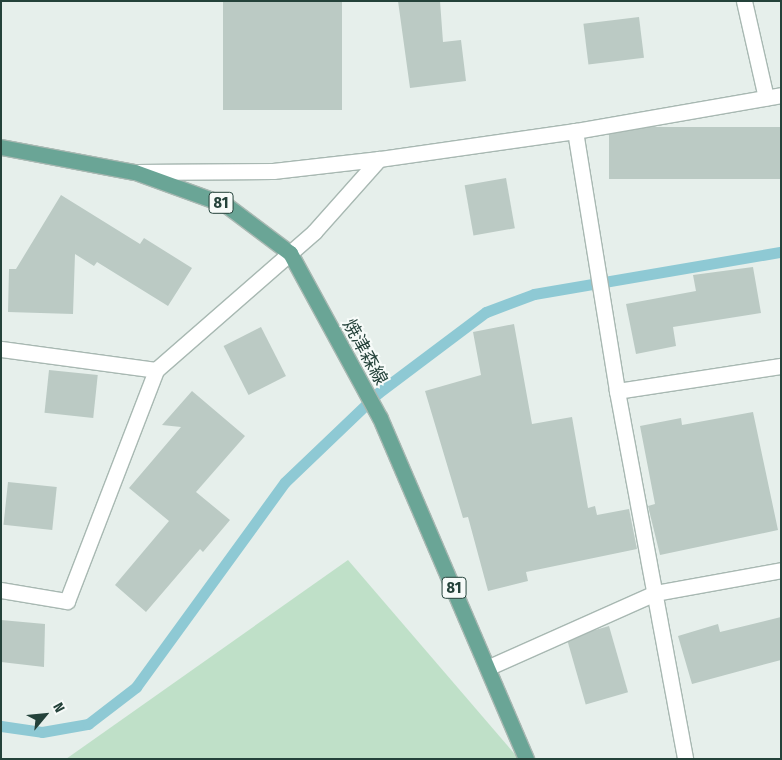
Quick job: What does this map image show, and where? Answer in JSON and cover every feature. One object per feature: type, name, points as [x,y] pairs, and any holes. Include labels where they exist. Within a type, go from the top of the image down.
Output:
[{"type":"main road","name":"焼津森線","points":[[1,147],[135,172],[226,205],[290,253],[356,378],[380,418],[489,667],[526,759]]},
{"type":"street","points":[[135,172],[273,171],[379,159],[575,131],[773,97],[744,1]]},
{"type":"street","points":[[575,131],[617,391],[685,759]]},
{"type":"street","points":[[1,590],[67,601],[156,370],[314,232],[379,159]]},
{"type":"street","points":[[1,349],[156,370]]},
{"type":"street","points":[[617,391],[781,366]]},
{"type":"street","points":[[489,667],[655,593],[781,570]]},
{"type":"green space","points":[[348,560],[519,759],[66,759]]},
{"type":"building","points":[[223,1],[342,1],[342,110],[223,110]]},
{"type":"building","points":[[398,1],[440,1],[443,42],[461,40],[466,81],[410,88]]},
{"type":"building","points":[[639,17],[644,58],[588,65],[583,24]]},
{"type":"building","points":[[609,127],[781,127],[781,179],[609,179]]},
{"type":"building","points":[[506,178],[515,228],[473,236],[465,185]]},
{"type":"building","points":[[61,195],[140,244],[144,238],[192,268],[168,306],[97,262],[94,266],[75,254],[73,314],[8,312],[9,269],[16,269]]},
{"type":"building","points":[[753,267],[761,313],[673,327],[676,346],[636,354],[626,304],[696,291],[693,275]]},
{"type":"building","points":[[514,324],[532,424],[572,417],[588,508],[595,506],[597,515],[629,509],[637,549],[526,572],[528,581],[488,591],[468,517],[463,518],[425,391],[481,375],[473,332]]},
{"type":"building","points":[[261,327],[286,376],[249,395],[224,346]]},
{"type":"building","points":[[49,370],[98,375],[93,418],[45,413]]},
{"type":"building","points":[[192,391],[245,436],[196,492],[230,520],[203,552],[200,549],[146,612],[115,585],[169,521],[129,488],[181,427],[162,425]]},
{"type":"building","points":[[753,412],[778,530],[660,555],[648,506],[655,504],[640,426],[681,418],[682,425]]},
{"type":"building","points":[[8,482],[57,487],[52,530],[4,525]]},
{"type":"building","points":[[781,617],[781,660],[692,684],[678,636],[718,624],[720,632]]},
{"type":"building","points":[[1,620],[45,624],[44,667],[1,662]]},
{"type":"building","points":[[609,626],[628,692],[586,704],[567,638]]},
{"type":"waterway","points":[[1,726],[42,732],[88,724],[136,687],[285,482],[378,393],[486,312],[534,294],[781,252]]}]
